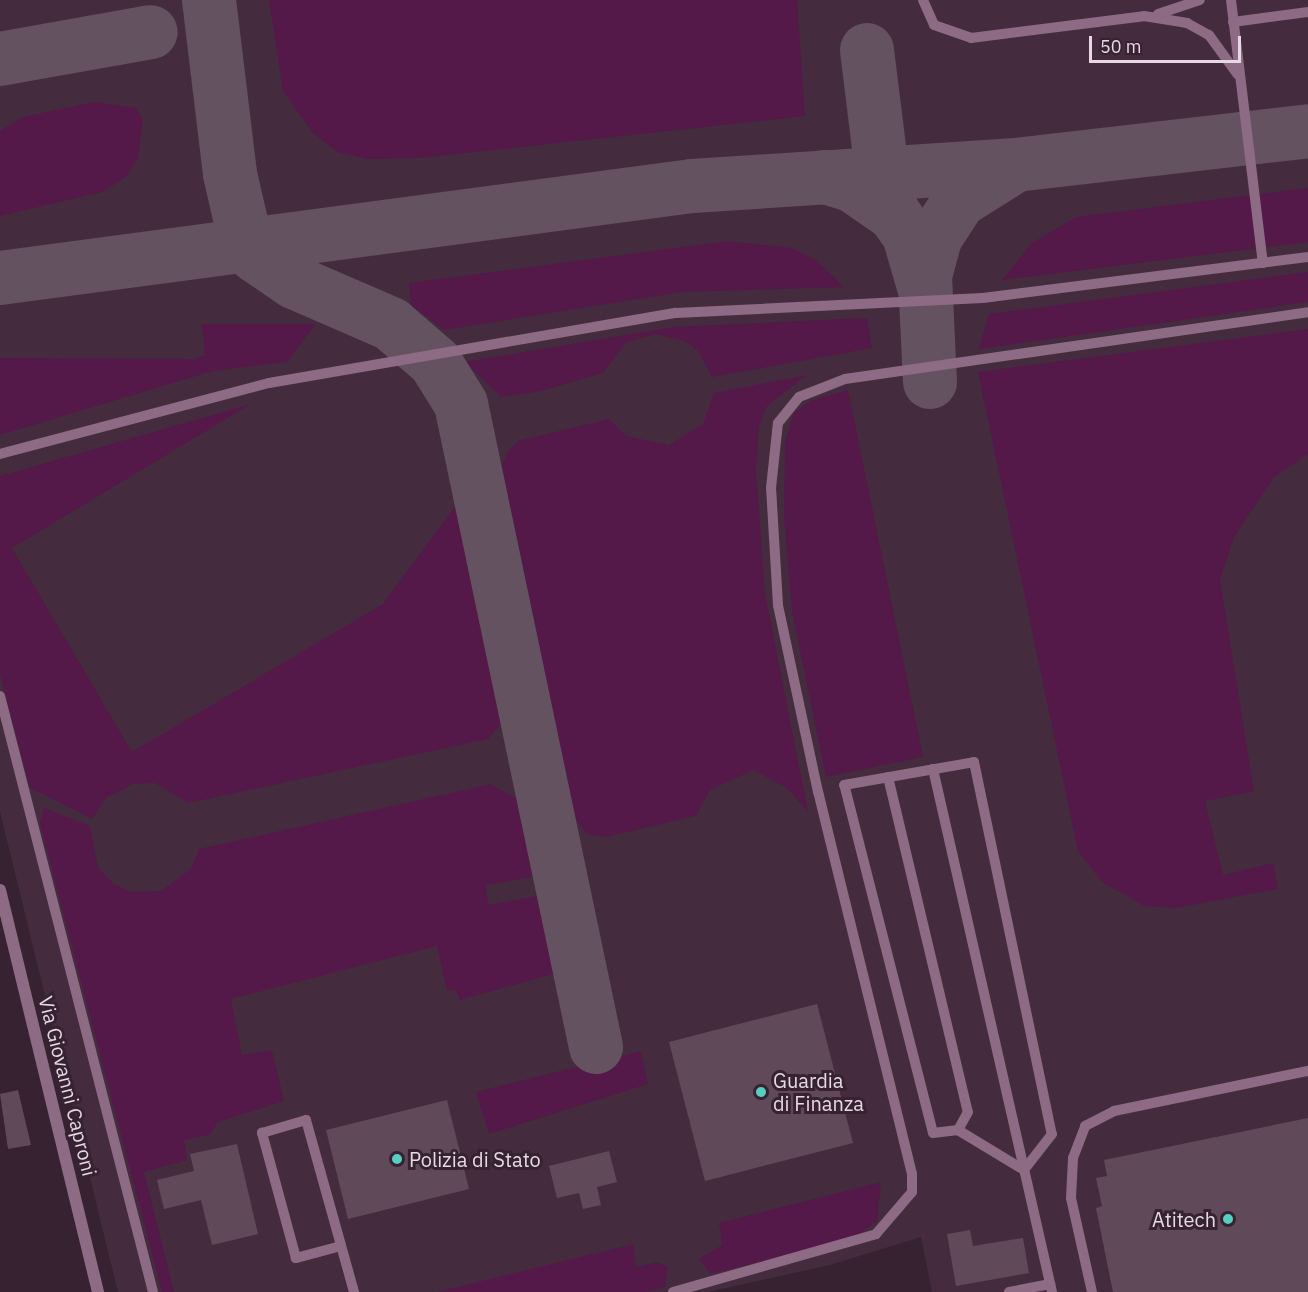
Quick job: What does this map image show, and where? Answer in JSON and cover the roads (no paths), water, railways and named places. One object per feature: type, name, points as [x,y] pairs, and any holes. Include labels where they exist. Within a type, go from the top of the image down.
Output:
[{"type":"street","name":"Via Giovanni Caproni","points":[[0,890],[98,1292]]},
{"type":"lane","points":[[923,0],[934,24],[971,38],[1174,12],[1200,0]]},
{"type":"lane","points":[[1231,0],[1238,75],[1263,263]]},
{"type":"lane","points":[[1233,22],[1308,12]]},
{"type":"lane","points":[[1144,16],[1187,23],[1209,35],[1238,75]]},
{"type":"lane","points":[[0,454],[269,383],[676,313],[983,298],[1308,257]]},
{"type":"lane","points":[[673,1292],[876,1234],[912,1192],[912,1174],[818,792],[778,605],[771,488],[778,423],[799,397],[845,379],[1308,312]]},
{"type":"lane","points":[[0,696],[153,1292]]},
{"type":"lane","points":[[974,762],[1052,1134],[1024,1170],[958,1130],[933,1133],[844,785],[974,762]]},
{"type":"lane","points":[[933,769],[1051,1288],[1009,1292]]},
{"type":"lane","points":[[888,777],[968,1112],[958,1130]]},
{"type":"lane","points":[[1092,1292],[1071,1198],[1072,1158],[1085,1126],[1114,1111],[1308,1071]]},
{"type":"lane","points":[[341,1246],[296,1258],[262,1133],[306,1120],[354,1292]]},
{"type":"place","name":"Guardia di Finanza","points":[[761,1092]]},
{"type":"place","name":"Polizia di Stato","points":[[397,1159]]},
{"type":"place","name":"Atitech","points":[[1228,1219]]}]
